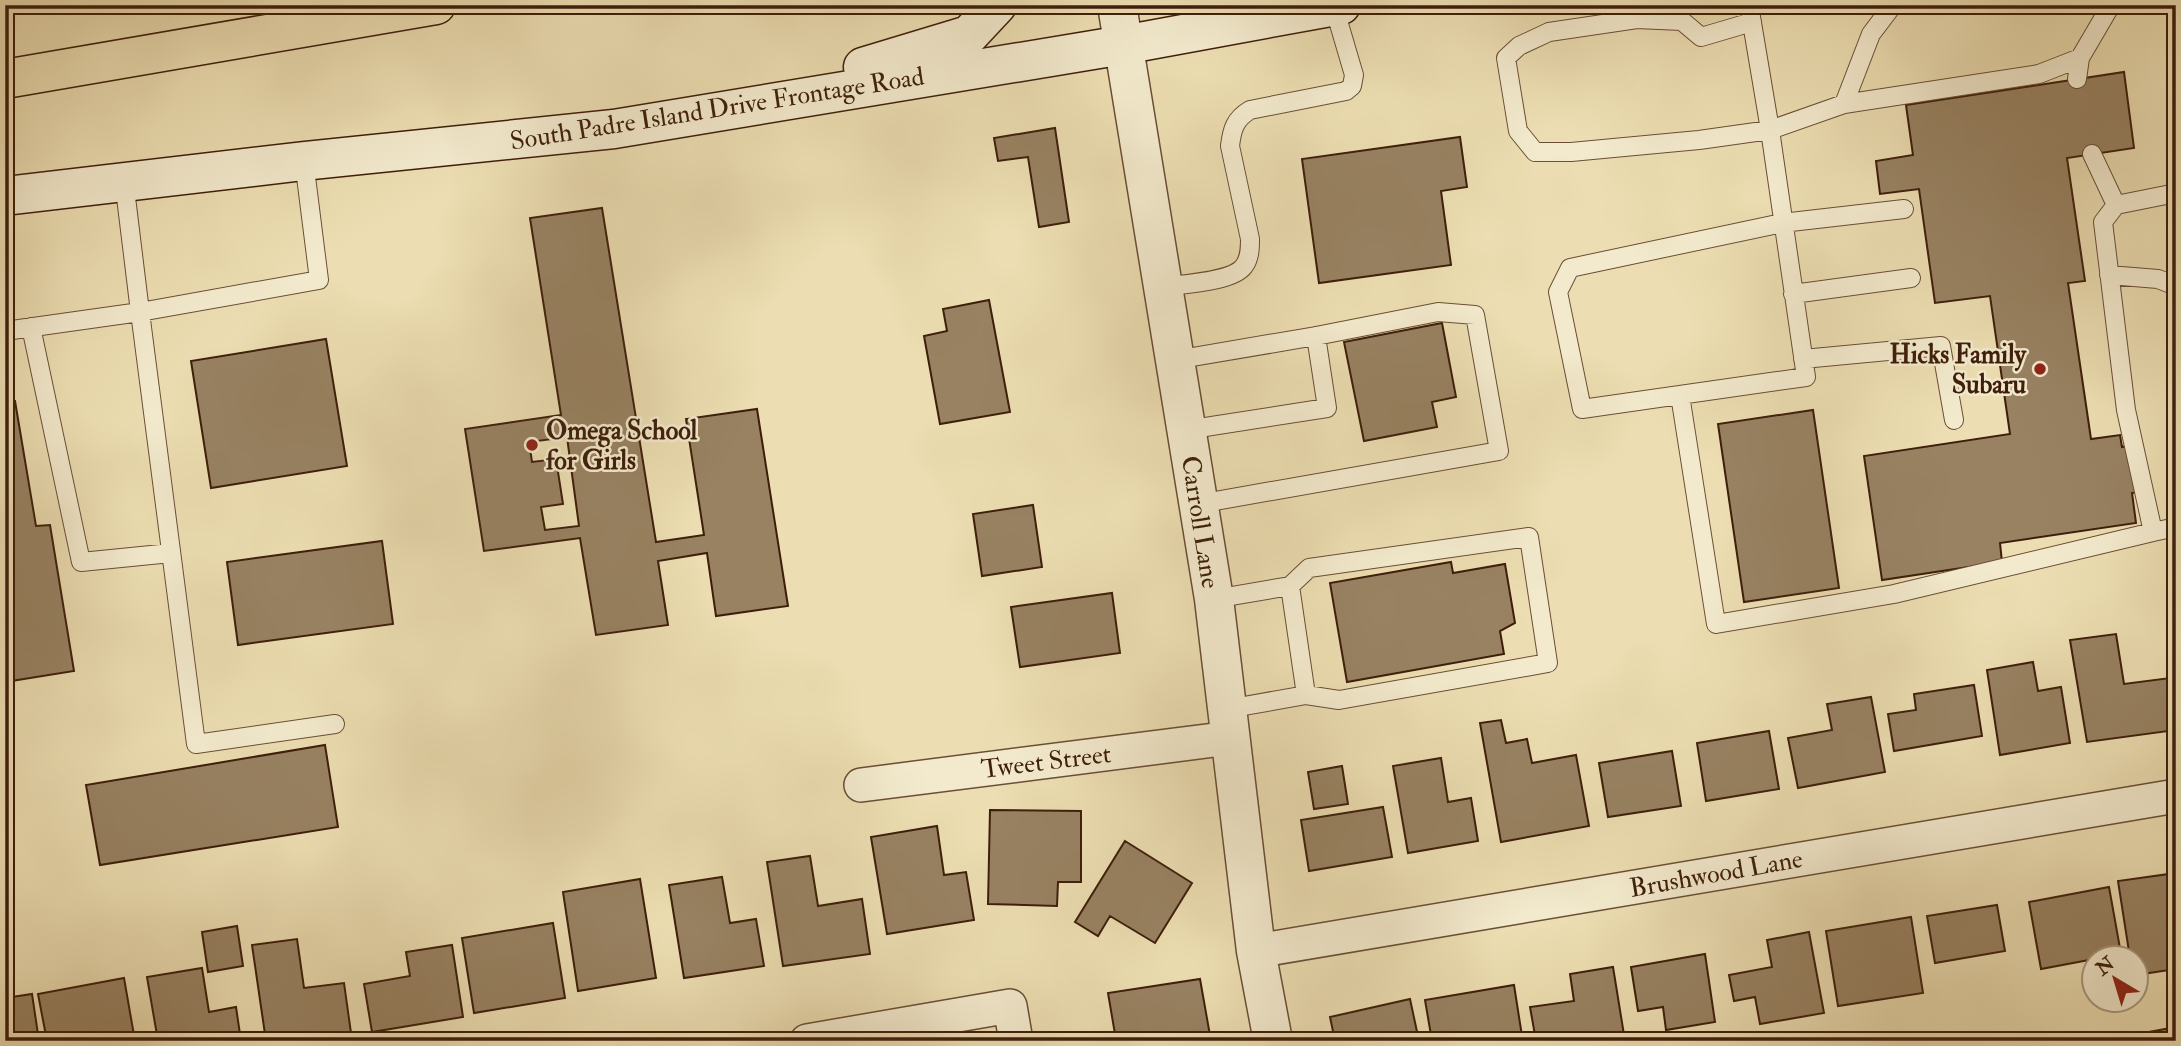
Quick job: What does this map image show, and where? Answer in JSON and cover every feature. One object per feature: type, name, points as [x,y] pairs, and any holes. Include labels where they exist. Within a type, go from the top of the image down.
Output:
[{"type":"highway","points":[[5,79],[436,5]]},
{"type":"main road","points":[[727,109],[969,35],[997,5]]},
{"type":"main road","name":"Carroll Lane","points":[[1117,5],[1214,598],[1256,951],[1273,1041]]},
{"type":"main road","name":"South Padre Island Drive Frontage Road","points":[[5,196],[614,129],[1122,45],[1333,6]]},
{"type":"street","name":"Tweet Street","points":[[861,785],[1229,723]]},
{"type":"street","name":"Brushwood Lane","points":[[1256,951],[2176,796]]},
{"type":"street","points":[[807,1041],[1010,1006],[1016,1041]]},
{"type":"lane","points":[[1844,104],[1871,34],[1893,5]]},
{"type":"lane","points":[[2077,79],[2080,58],[2111,5]]},
{"type":"lane","points":[[1162,288],[1235,275],[1244,266],[1250,253],[1250,239],[1230,146],[1232,130],[1240,116],[1250,110],[1346,91],[1352,86],[1354,75],[1333,6]]},
{"type":"lane","points":[[1904,209],[1782,223],[1570,268],[1558,292],[1582,409],[1806,377],[1782,223],[1770,130],[1750,13],[1701,37],[1682,21],[1637,19],[1549,32],[1519,46],[1507,58],[1518,131],[1535,152],[1571,152],[1699,140],[1770,130],[1844,104],[2039,74],[2080,58]]},
{"type":"lane","points":[[2092,154],[2116,205]]},
{"type":"lane","points":[[5,331],[140,312],[319,280],[304,161]]},
{"type":"lane","points":[[124,181],[195,744],[335,724]]},
{"type":"lane","points":[[2153,532],[2126,410],[2103,222],[2116,205],[2176,193]]},
{"type":"lane","points":[[2109,275],[2158,279],[2176,286]]},
{"type":"lane","points":[[1793,294],[1911,278]]},
{"type":"lane","points":[[1174,360],[1438,312],[1475,315],[1499,451],[1198,504]]},
{"type":"lane","points":[[31,327],[81,562],[171,553]]},
{"type":"lane","points":[[1186,430],[1327,408],[1316,336]]},
{"type":"lane","points":[[1803,359],[1941,346],[1954,420]]},
{"type":"lane","points":[[1680,395],[1716,624],[1894,594],[2176,527]]},
{"type":"lane","points":[[1214,598],[1290,586],[1309,568],[1529,537],[1548,663],[1339,700],[1306,695],[1229,723]]},
{"type":"lane","points":[[1290,586],[1306,695]]},
{"type":"building","name":"Hicks Family Subaru","points":[[2124,72],[2134,148],[2067,158],[2085,281],[2068,283],[2091,439],[2120,435],[2122,447],[2132,445],[2139,492],[2132,493],[2136,523],[2000,543],[2002,562],[1882,580],[1864,456],[2010,434],[1990,296],[1935,303],[1919,189],[1880,194],[1876,161],[1913,155],[1906,105]]},
{"type":"building","points":[[1055,128],[1069,222],[1039,227],[1028,157],[998,161],[994,138]]},
{"type":"building","points":[[1460,137],[1467,187],[1441,191],[1451,265],[1319,283],[1302,159]]},
{"type":"building","points":[[602,208],[656,542],[704,535],[686,419],[757,409],[788,606],[716,616],[707,553],[658,561],[668,625],[596,635],[580,538],[484,551],[465,429],[561,415],[530,218]],"holes":[[[567,437],[579,526],[545,530],[541,507],[563,504],[556,459],[532,462],[529,442]]]},
{"type":"building","points":[[989,300],[1010,412],[940,424],[924,336],[947,331],[943,309]]},
{"type":"building","points":[[1442,323],[1456,397],[1432,402],[1437,427],[1364,441],[1344,342]]},
{"type":"building","points":[[326,339],[347,466],[211,488],[191,361]]},
{"type":"building","points":[[15,401],[36,526],[50,525],[74,671],[5,682],[5,402]]},
{"type":"building","points":[[1813,410],[1839,588],[1744,602],[1718,424]]},
{"type":"building","points":[[1033,505],[1042,567],[982,576],[973,514]]},
{"type":"building","points":[[382,541],[393,624],[238,645],[227,562]]},
{"type":"building","points":[[1451,562],[1453,573],[1505,564],[1515,623],[1500,631],[1504,654],[1347,682],[1330,583]]},
{"type":"building","points":[[1112,593],[1120,653],[1020,667],[1011,607]]},
{"type":"building","points":[[2116,634],[2124,684],[2170,678],[2176,730],[2087,742],[2070,640]]},
{"type":"building","points":[[2033,662],[2038,691],[2061,687],[2070,743],[2000,755],[1987,670]]},
{"type":"building","points":[[1974,685],[1982,736],[1894,751],[1888,714],[1916,710],[1914,694]]},
{"type":"building","points":[[1871,697],[1885,772],[1798,788],[1788,738],[1832,730],[1827,704]]},
{"type":"building","points":[[1501,720],[1506,743],[1527,739],[1532,763],[1576,755],[1589,826],[1501,842],[1480,723]]},
{"type":"building","points":[[1769,731],[1779,789],[1706,801],[1697,743]]},
{"type":"building","points":[[325,745],[338,827],[100,865],[86,785]]},
{"type":"building","points":[[1672,751],[1681,806],[1608,817],[1599,763]]},
{"type":"building","points":[[1441,758],[1448,802],[1471,798],[1478,841],[1408,853],[1393,766]]},
{"type":"building","points":[[1342,766],[1348,804],[1314,809],[1308,772]]},
{"type":"building","points":[[1383,807],[1392,857],[1309,871],[1301,820]]},
{"type":"building","points":[[990,810],[1081,811],[1081,882],[1058,882],[1057,906],[988,904]]},
{"type":"building","points":[[937,826],[944,875],[966,872],[974,920],[887,934],[871,837]]},
{"type":"building","points":[[1125,841],[1192,883],[1155,943],[1110,916],[1098,936],[1075,922]]},
{"type":"building","points":[[810,856],[818,906],[862,899],[870,954],[783,966],[767,862]]},
{"type":"building","points":[[2176,873],[2176,969],[2150,973],[2150,944],[2128,944],[2118,881]]},
{"type":"building","points":[[722,877],[730,923],[756,919],[764,966],[684,978],[669,885]]},
{"type":"building","points":[[640,879],[656,978],[578,991],[563,892]]},
{"type":"building","points":[[2109,887],[2119,944],[2080,944],[2080,962],[2041,969],[2029,902]]},
{"type":"building","points":[[1997,905],[2005,951],[1935,963],[1927,916]]},
{"type":"building","points":[[1911,917],[1923,993],[1838,1006],[1826,931]]},
{"type":"building","points":[[553,923],[565,998],[474,1013],[462,938]]},
{"type":"building","points":[[237,926],[243,966],[208,972],[202,932]]},
{"type":"building","points":[[1809,932],[1824,1013],[1760,1024],[1755,997],[1734,1001],[1729,975],[1772,967],[1767,940]]},
{"type":"building","points":[[297,939],[304,988],[344,983],[351,1033],[296,1041],[266,1041],[252,945]]},
{"type":"building","points":[[452,945],[463,1017],[372,1032],[364,984],[410,976],[406,952]]},
{"type":"building","points":[[1705,954],[1715,1022],[1666,1030],[1663,1007],[1638,1011],[1631,967]]},
{"type":"building","points":[[1613,967],[1625,1041],[1536,1041],[1530,1007],[1574,1001],[1570,974]]},
{"type":"building","points":[[202,968],[209,1012],[236,1007],[241,1041],[158,1041],[147,977]]},
{"type":"building","points":[[124,978],[135,1041],[47,1041],[38,994]]},
{"type":"building","points":[[1200,979],[1211,1041],[1093,1041],[1092,1037],[1115,1034],[1108,993]]},
{"type":"building","points":[[1514,985],[1522,1036],[1500,1041],[1432,1041],[1425,1000]]},
{"type":"building","points":[[32,994],[39,1041],[5,1041],[5,998]]},
{"type":"building","points":[[1410,999],[1419,1041],[1335,1041],[1330,1017]]},
{"type":"building","points":[[2176,1027],[2176,1041],[2144,1041],[2143,1033]]},
{"type":"place","name":"Hicks Family Subaru","points":[[2040,369]]},
{"type":"place","name":"Omega School for Girls","points":[[532,445]]}]
